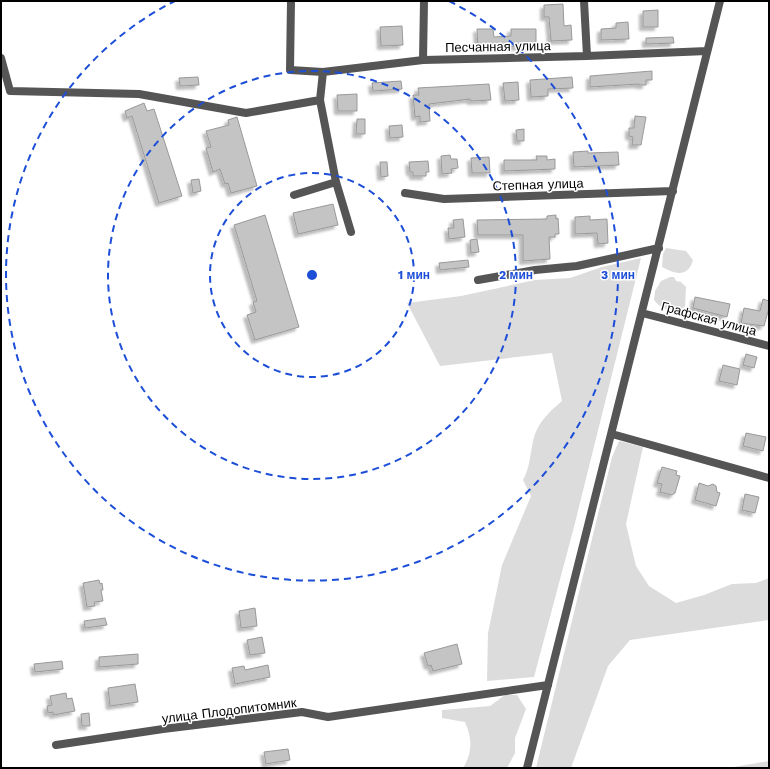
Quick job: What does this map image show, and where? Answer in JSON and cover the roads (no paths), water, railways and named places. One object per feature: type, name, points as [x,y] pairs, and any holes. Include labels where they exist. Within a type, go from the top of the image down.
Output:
[{"type":"street","name":"Песчанная улица","points":[[291,1],[290,70],[323,72],[423,60],[707,51]]},
{"type":"street","points":[[423,60],[424,1]]},
{"type":"street","points":[[584,1],[587,56]]},
{"type":"street","points":[[527,768],[720,1]]},
{"type":"street","points":[[1,58],[10,91],[139,94],[246,113],[320,100]]},
{"type":"street","points":[[323,72],[320,100],[336,182],[350,232]]},
{"type":"street","points":[[294,195],[336,182]]},
{"type":"street","name":"Степная улица","points":[[405,193],[444,199],[673,191]]},
{"type":"street","points":[[478,280],[535,270],[577,266],[659,248]]},
{"type":"street","name":"Графская улица","points":[[642,313],[769,346]]},
{"type":"street","points":[[612,434],[769,478]]},
{"type":"street","name":"улица Плодопитомник","points":[[56,745],[163,729],[302,712],[328,717],[548,684]]}]
